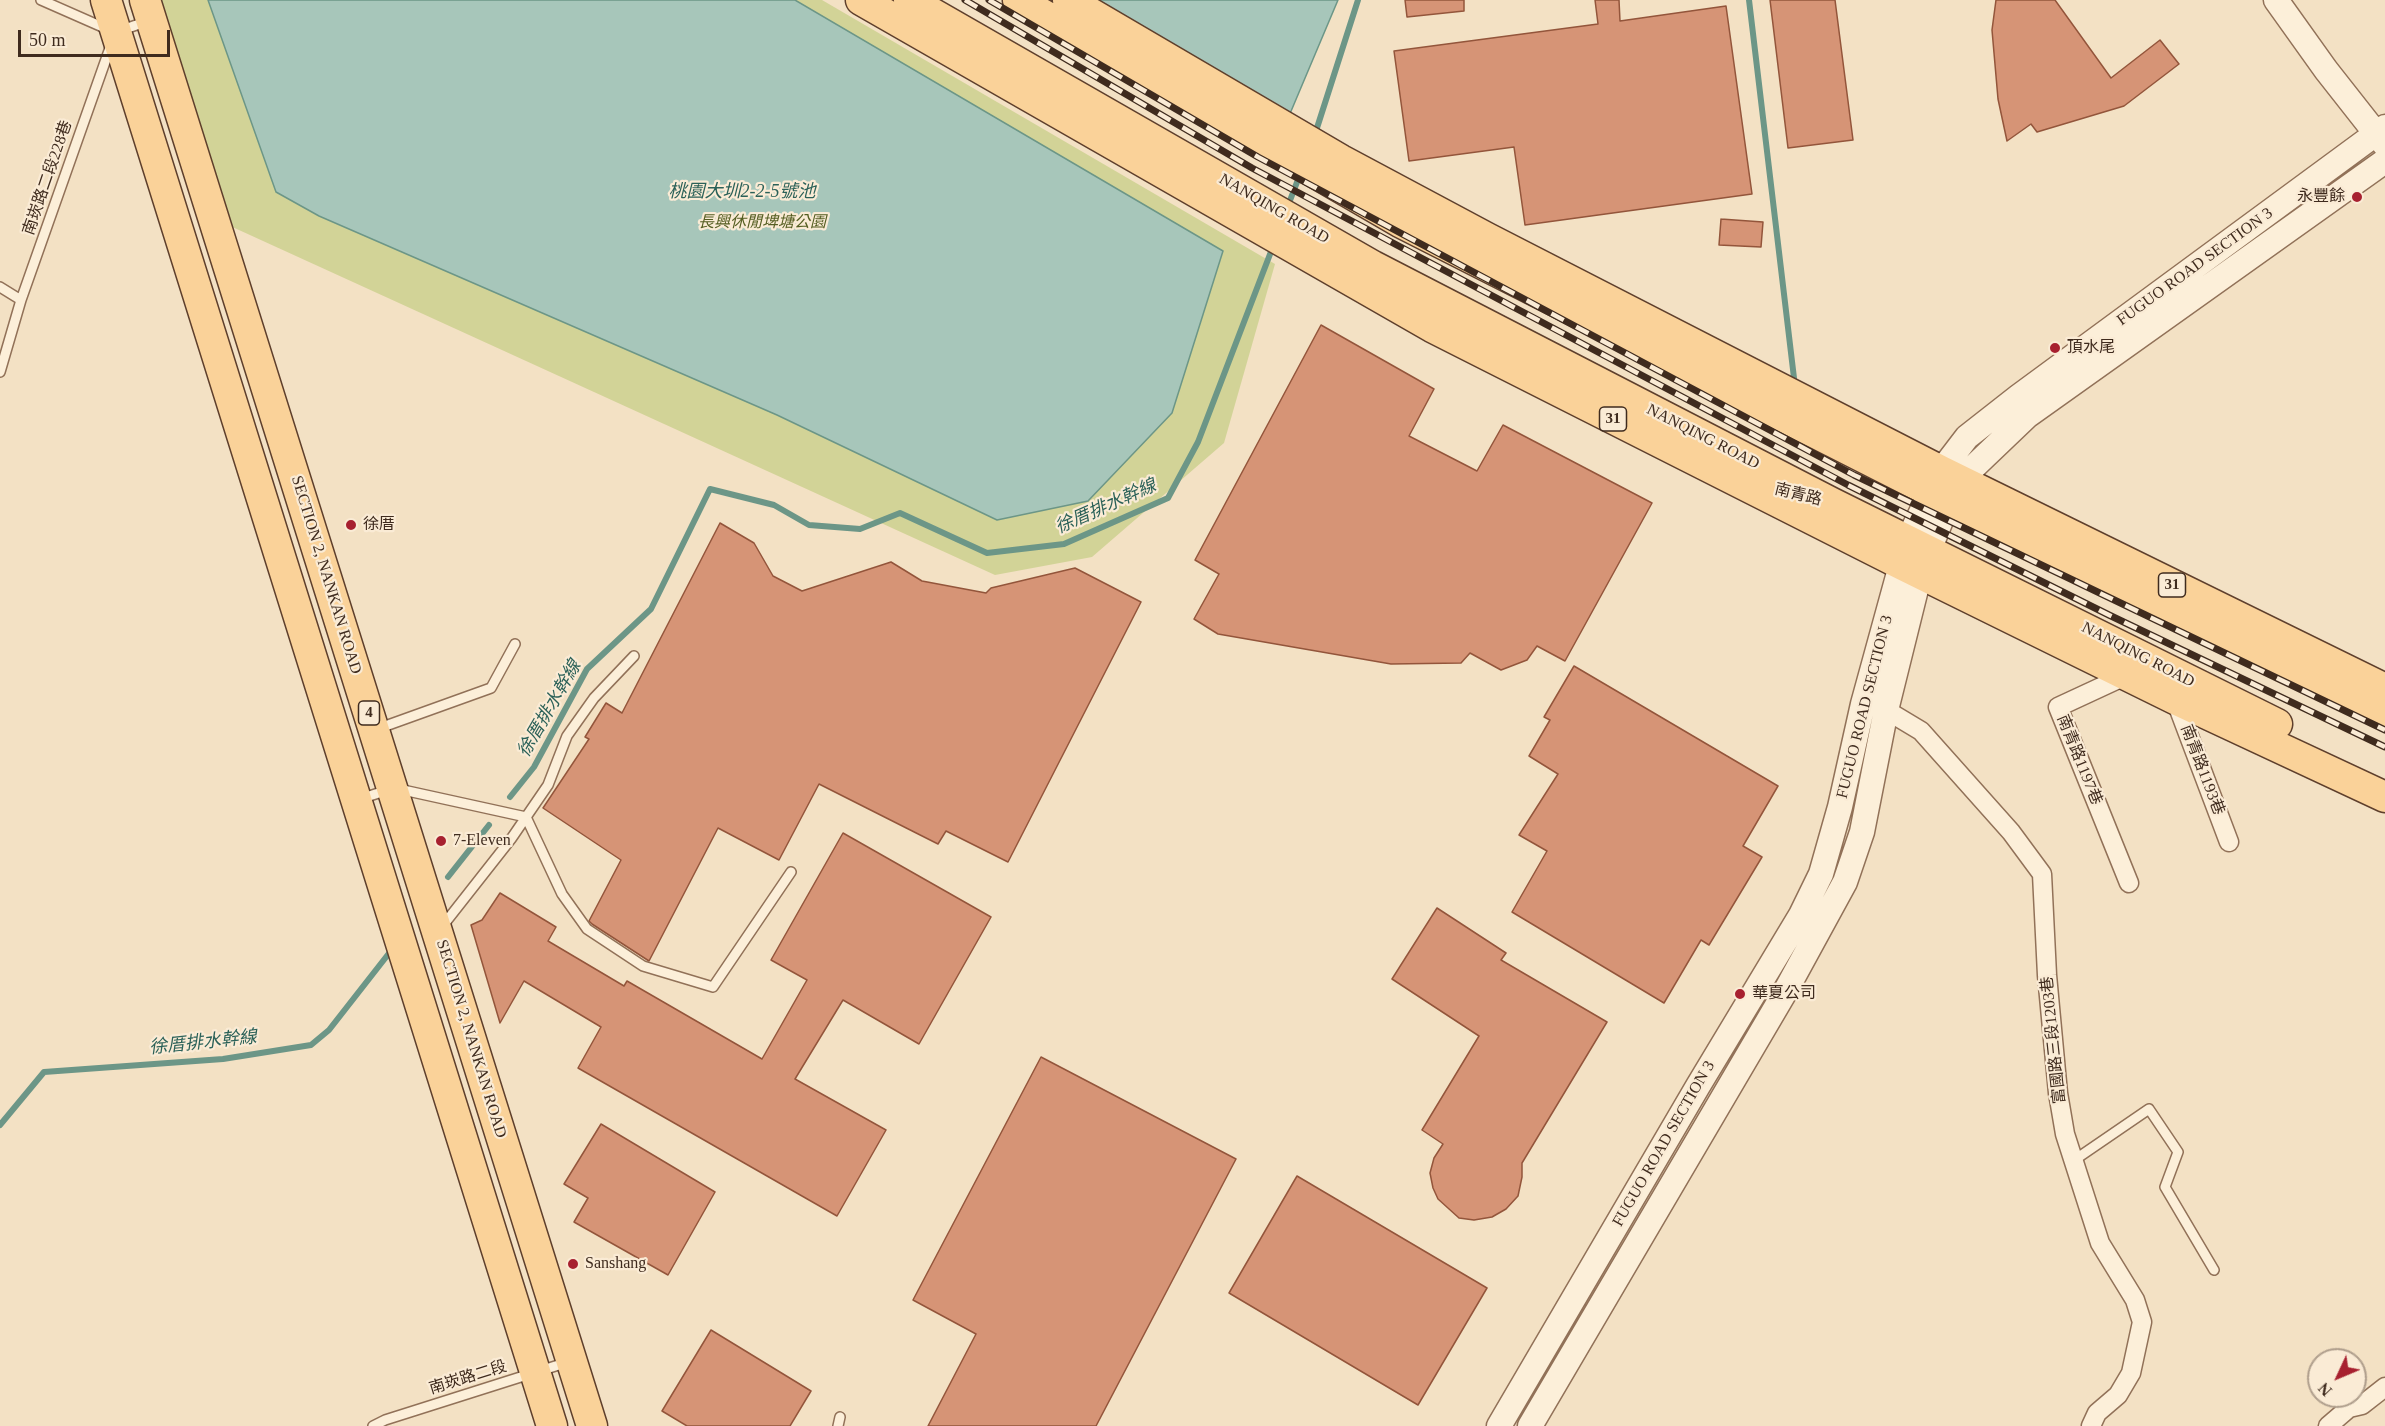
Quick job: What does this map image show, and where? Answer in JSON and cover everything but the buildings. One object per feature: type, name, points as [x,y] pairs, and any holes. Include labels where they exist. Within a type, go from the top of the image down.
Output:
[{"type":"main road","name":"4","points":[[106,0],[358,799],[552,1426]]},
{"type":"main road","name":"31","points":[[861,0],[909,14],[1432,327],[1728,477],[1914,557],[2127,675],[2385,797]]},
{"type":"main road","points":[[879,0],[909,14]]},
{"type":"main road","name":"31","points":[[1018,0],[1400,222],[1945,486],[2385,689]]},
{"type":"main road","name":"31","points":[[1068,0],[1341,160],[1945,486],[2385,714]]},
{"type":"main road","name":"SECTION 2, NANKAN ROAD","points":[[149,10],[592,1426]]},
{"type":"main road","name":"NANQING ROAD","points":[[909,14],[1373,266],[1832,503],[1914,557],[2385,777]]},
{"type":"main road","points":[[1412,198],[1491,267]]},
{"type":"main road","name":"南青路","points":[[1728,477],[1832,503]]},
{"type":"street","points":[[2276,0],[2326,70],[2382,135]]},
{"type":"street","name":"FUGUO ROAD SECTION 3","points":[[1499,1426],[1801,915],[1821,874],[1840,807],[1874,707],[1914,557],[1967,437],[2018,397],[2382,135]]},
{"type":"street","name":"FUGUO ROAD SECTION 3","points":[[1945,486],[2027,416],[2385,160]]},
{"type":"street","name":"南青路1197巷","points":[[2127,675],[2058,707],[2129,883]]},
{"type":"street","name":"南青路1193巷","points":[[2175,699],[2229,842]]},
{"type":"street","name":"FUGUO ROAD SECTION 3","points":[[1530,1426],[1785,992],[1845,882],[1862,832],[1874,707]]},
{"type":"street","name":"富國路三段1203巷","points":[[1874,707],[1921,731],[2011,832],[2042,874],[2047,975],[2058,1093],[2065,1134],[2100,1243],[2135,1300],[2142,1322],[2131,1373],[2118,1395],[2097,1413],[2091,1426]]},
{"type":"street","points":[[1698,1086],[1722,1096]]},
{"type":"street","points":[[2328,1426],[2349,1408],[2362,1405],[2385,1387]]},
{"type":"lane","points":[[41,0],[116,32],[149,10]]},
{"type":"lane","name":"南崁路二段228巷","points":[[0,372],[21,300],[116,32]]},
{"type":"lane","points":[[0,287],[21,300]]},
{"type":"lane","points":[[375,730],[491,688],[515,644]]},
{"type":"lane","points":[[438,932],[511,839],[548,785],[567,736],[594,698],[634,656]]},
{"type":"lane","points":[[358,799],[394,788],[526,817]]},
{"type":"lane","points":[[526,817],[562,894],[587,929],[643,966],[713,987],[791,872]]},
{"type":"lane","points":[[2073,1161],[2149,1109],[2178,1152],[2165,1187],[2214,1270]]},
{"type":"lane","name":"南崁路二段","points":[[373,1426],[385,1420],[572,1361]]},
{"type":"green space","name":"桃園大圳2-2-5號池","points":[[160,0],[822,0],[1275,264],[1224,443],[1092,557],[995,575],[228,225]]},
{"type":"water","name":"桃園大圳2-2-5號池","points":[[208,0],[795,0],[1223,251],[1172,413],[1088,501],[997,520],[777,415],[319,216],[276,192]]},
{"type":"water","points":[[1091,0],[1338,0],[1289,116]]},
{"type":"waterway","name":"徐厝排水幹線","points":[[1316,131],[1358,0]]},
{"type":"waterway","points":[[1749,0],[1794,378]]},
{"type":"waterway","name":"徐厝排水幹線","points":[[1289,203],[1299,177]]},
{"type":"waterway","name":"徐厝排水幹線","points":[[510,797],[534,767],[587,669],[651,609],[710,489],[774,505],[809,525],[860,529],[900,513],[987,553],[1064,544],[1168,498],[1198,442],[1272,249]]},
{"type":"waterway","name":"徐厝排水幹線","points":[[448,877],[489,825]]},
{"type":"waterway","name":"徐厝排水幹線","points":[[0,1125],[44,1072],[223,1059],[311,1045],[329,1030],[390,952]]},
{"type":"railway","points":[[965,0],[1252,168],[1848,485],[2109,615],[2385,747]]},
{"type":"railway","points":[[989,0],[1258,157],[1854,475],[2385,730]]},
{"type":"place","name":"永豐餘","points":[[2357,197]]},
{"type":"place","name":"頂水尾","points":[[2055,348]]},
{"type":"place","name":"徐厝","points":[[351,525]]},
{"type":"place","name":"7-Eleven","points":[[441,841]]},
{"type":"place","name":"華夏公司","points":[[1740,994]]},
{"type":"place","name":"Sanshang","points":[[573,1264]]},
{"type":"park label","name":"長興休閒埤塘公園","points":[[762,223]]}]
